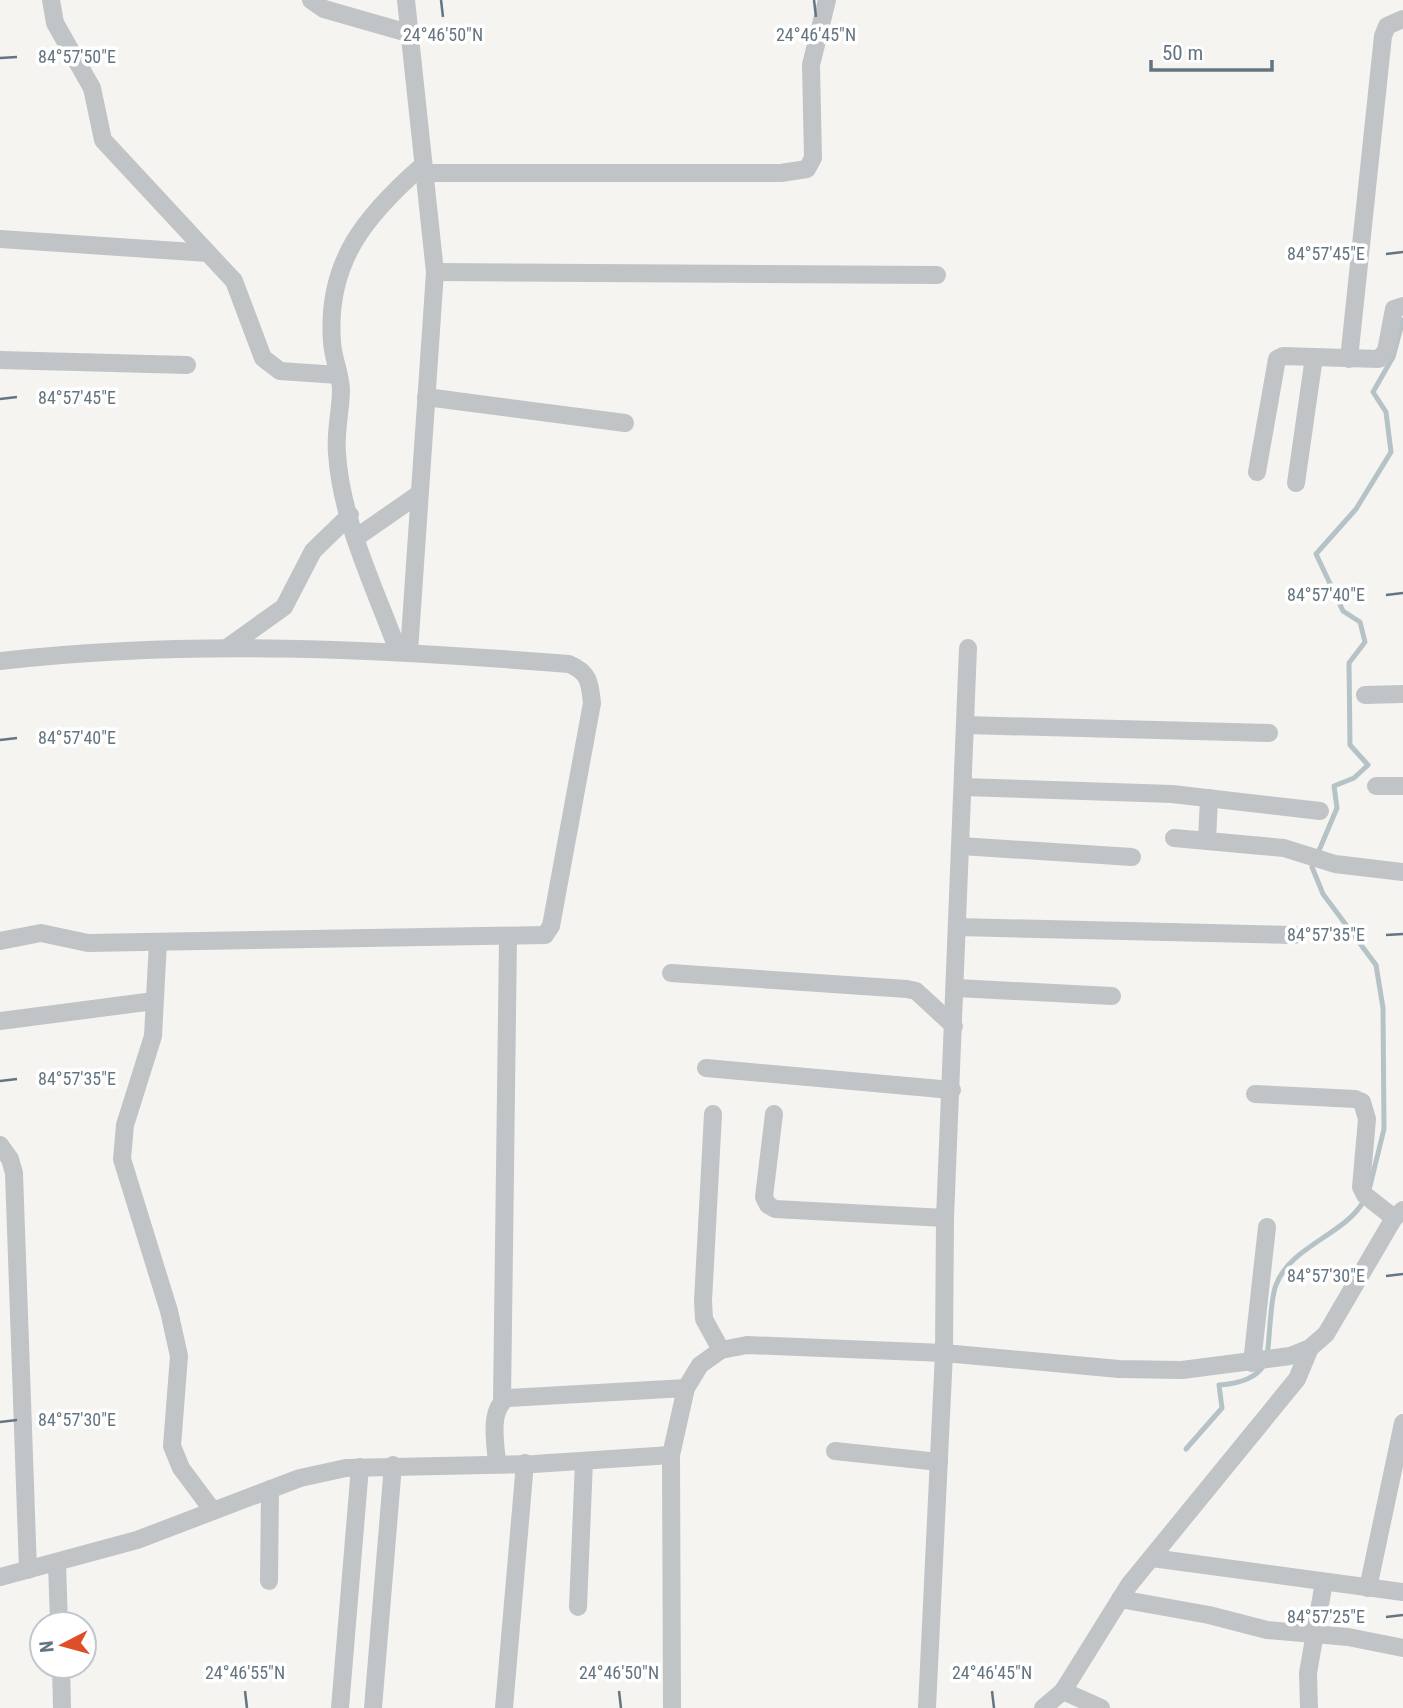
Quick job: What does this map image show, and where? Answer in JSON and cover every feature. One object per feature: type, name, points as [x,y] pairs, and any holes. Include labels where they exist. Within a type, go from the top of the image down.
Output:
[{"type":"street","points":[[51,0],[55,23],[92,88],[103,140],[239,289],[257,345],[270,366],[293,374],[338,375]]},
{"type":"street","points":[[311,0],[324,9],[408,33]]},
{"type":"street","points":[[403,651],[419,494],[435,272],[406,0]]},
{"type":"street","points":[[403,651],[357,537],[337,454],[341,396],[331,332],[342,263],[353,239],[369,217],[422,169],[781,173],[807,169],[813,158],[811,65],[827,0]]},
{"type":"street","points":[[1349,359],[1383,36],[1388,26],[1403,19]]},
{"type":"street","points":[[0,239],[208,253]]},
{"type":"street","points":[[435,272],[937,275]]},
{"type":"street","points":[[1257,472],[1277,359],[1283,356],[1380,359],[1389,340],[1394,309],[1402,306]]},
{"type":"street","points":[[1296,483],[1314,357]]},
{"type":"street","points":[[0,360],[187,365]]},
{"type":"street","points":[[426,397],[625,424]]},
{"type":"street","points":[[357,537],[419,494]]},
{"type":"street","points":[[228,647],[284,607],[313,551],[350,515]]},
{"type":"street","points":[[0,661],[94,650],[228,647],[403,651],[569,664],[582,670],[590,681],[592,703],[551,926],[545,935],[88,943],[41,933],[0,941]]},
{"type":"street","points":[[927,1708],[944,1353],[945,1218],[957,988],[968,648]]},
{"type":"street","points":[[1365,695],[1403,694]]},
{"type":"street","points":[[965,725],[1269,733]]},
{"type":"street","points":[[1376,786],[1403,786]]},
{"type":"street","points":[[963,787],[1172,794],[1320,811]]},
{"type":"street","points":[[1207,841],[1209,799]]},
{"type":"street","points":[[1174,838],[1284,848],[1317,859],[1403,872]]},
{"type":"street","points":[[961,846],[1132,857]]},
{"type":"street","points":[[958,927],[1295,935]]},
{"type":"street","points":[[496,1464],[495,1417],[502,1402],[508,937]]},
{"type":"street","points":[[158,942],[149,1055],[125,1125],[122,1158],[169,1311],[179,1356],[172,1446],[181,1468],[213,1511]]},
{"type":"street","points":[[671,973],[907,989],[916,991],[954,1026]]},
{"type":"street","points":[[957,988],[1112,996]]},
{"type":"street","points":[[0,1021],[154,1001]]},
{"type":"street","points":[[706,1068],[952,1090]]},
{"type":"street","points":[[672,1708],[671,1455],[686,1388],[700,1365],[721,1350],[747,1345],[944,1353],[1149,1370],[1257,1362],[1290,1356],[1310,1348],[1326,1334],[1399,1214],[1370,1199],[1359,1177],[1367,1118],[1362,1102],[1354,1099],[1255,1094]]},
{"type":"street","points":[[713,1114],[702,1301],[704,1319],[721,1350]]},
{"type":"street","points":[[775,1114],[764,1196],[768,1205],[775,1209],[945,1218]]},
{"type":"street","points":[[0,1145],[10,1159],[14,1173],[28,1570]]},
{"type":"street","points":[[1257,1362],[1267,1227]]},
{"type":"street","points":[[1043,1708],[1063,1691],[1120,1599],[1297,1379],[1310,1348]]},
{"type":"street","points":[[502,1402],[507,1398],[686,1388]]},
{"type":"street","points":[[1368,1588],[1403,1423]]},
{"type":"street","points":[[835,1451],[939,1462]]},
{"type":"street","points":[[0,1577],[137,1540],[300,1478],[360,1467],[525,1464],[671,1455]]},
{"type":"street","points":[[578,1606],[584,1461]]},
{"type":"street","points":[[504,1708],[525,1464]]},
{"type":"street","points":[[373,1708],[393,1465]]},
{"type":"street","points":[[340,1708],[360,1467]]},
{"type":"street","points":[[269,1581],[270,1489]]},
{"type":"street","points":[[1152,1558],[1403,1592]]},
{"type":"street","points":[[58,1563],[59,1610]]},
{"type":"street","points":[[1309,1708],[1308,1673],[1324,1583]]},
{"type":"street","points":[[1120,1599],[1209,1615],[1267,1630],[1367,1639],[1403,1648]]},
{"type":"street","points":[[61,1680],[62,1708]]},
{"type":"street","points":[[1063,1691],[1101,1708]]},
{"type":"waterway","points":[[1369,1190],[1384,1129],[1383,1008],[1376,965],[1323,894],[1312,867],[1337,808],[1334,786],[1354,778],[1368,765],[1350,745],[1349,663],[1365,642],[1360,622],[1343,611],[1316,554],[1356,509],[1391,452],[1386,412],[1373,392],[1393,357],[1403,320]]},
{"type":"waterway","points":[[1267,1356],[1274,1291],[1283,1271],[1306,1250],[1345,1222],[1365,1199]]},
{"type":"waterway","points":[[1186,1449],[1222,1408],[1219,1385],[1250,1378],[1264,1365]]}]
